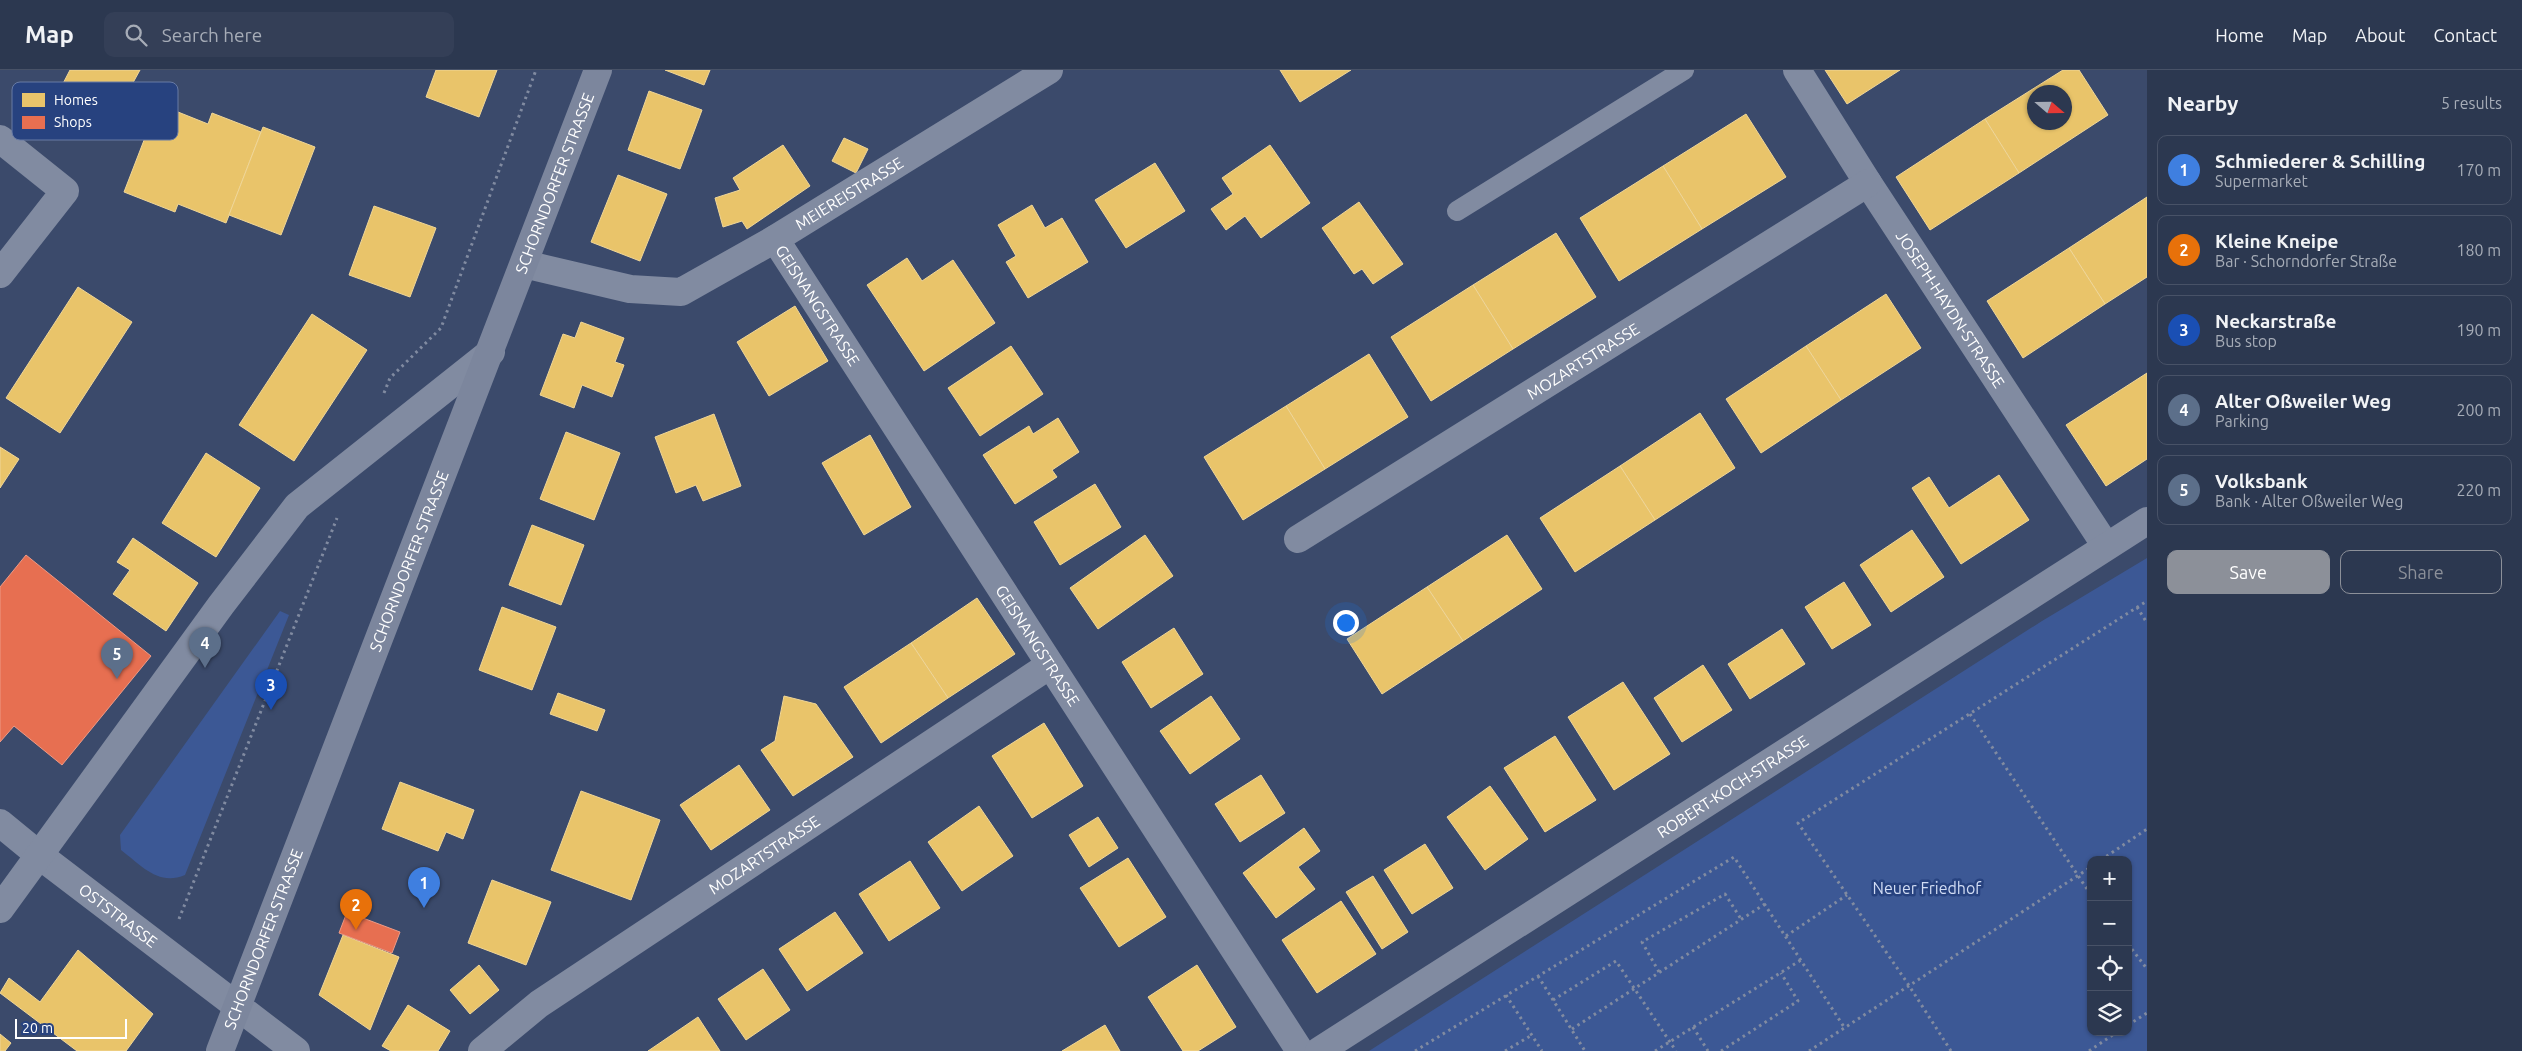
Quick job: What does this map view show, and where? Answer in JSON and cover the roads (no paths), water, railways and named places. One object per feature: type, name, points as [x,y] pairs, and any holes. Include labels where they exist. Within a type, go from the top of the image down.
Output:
[{"type":"main road","name":"SCHORNDORFER STRASSE","points":[[220,1051],[491,352],[598,70]]},
{"type":"street","name":"MEIEREISTRASSE","points":[[524,264],[630,289],[681,292],[775,239],[1049,70]]},
{"type":"street","name":"JOSEPH-HAYDN-STRASSE","points":[[1797,70],[1868,183],[2106,546]]},
{"type":"street","points":[[0,139],[65,191],[0,274]]},
{"type":"street","name":"MOZARTSTRASSE","points":[[1298,539],[1868,183]]},
{"type":"street","name":"GEISNANGSTRASSE","points":[[775,239],[1300,1051]]},
{"type":"street","points":[[0,909],[221,605],[297,506],[491,352]]},
{"type":"street","name":"ROBERT-KOCH-STRASSE","points":[[1319,1051],[2106,546],[2147,522]]},
{"type":"street","name":"MOZARTSTRASSE","points":[[482,1051],[539,1004],[1050,665]]},
{"type":"street","name":"OSTSTRASSE","points":[[0,822],[39,855],[296,1051]]},
{"type":"lane","points":[[1457,211],[1684,70]]},
{"type":"place","name":"Alter Oßweiler Weg","points":[[205,668]]},
{"type":"place","name":"Volksbank","points":[[117,679]]},
{"type":"place","name":"Neckarstraße","points":[[271,710]]},
{"type":"place","name":"Schmiederer & Schilling","points":[[424,908]]},
{"type":"place","name":"Kleine Kneipe","points":[[356,930]]},
{"type":"park label","name":"Neuer Friedhof","points":[[1927,888]]}]
